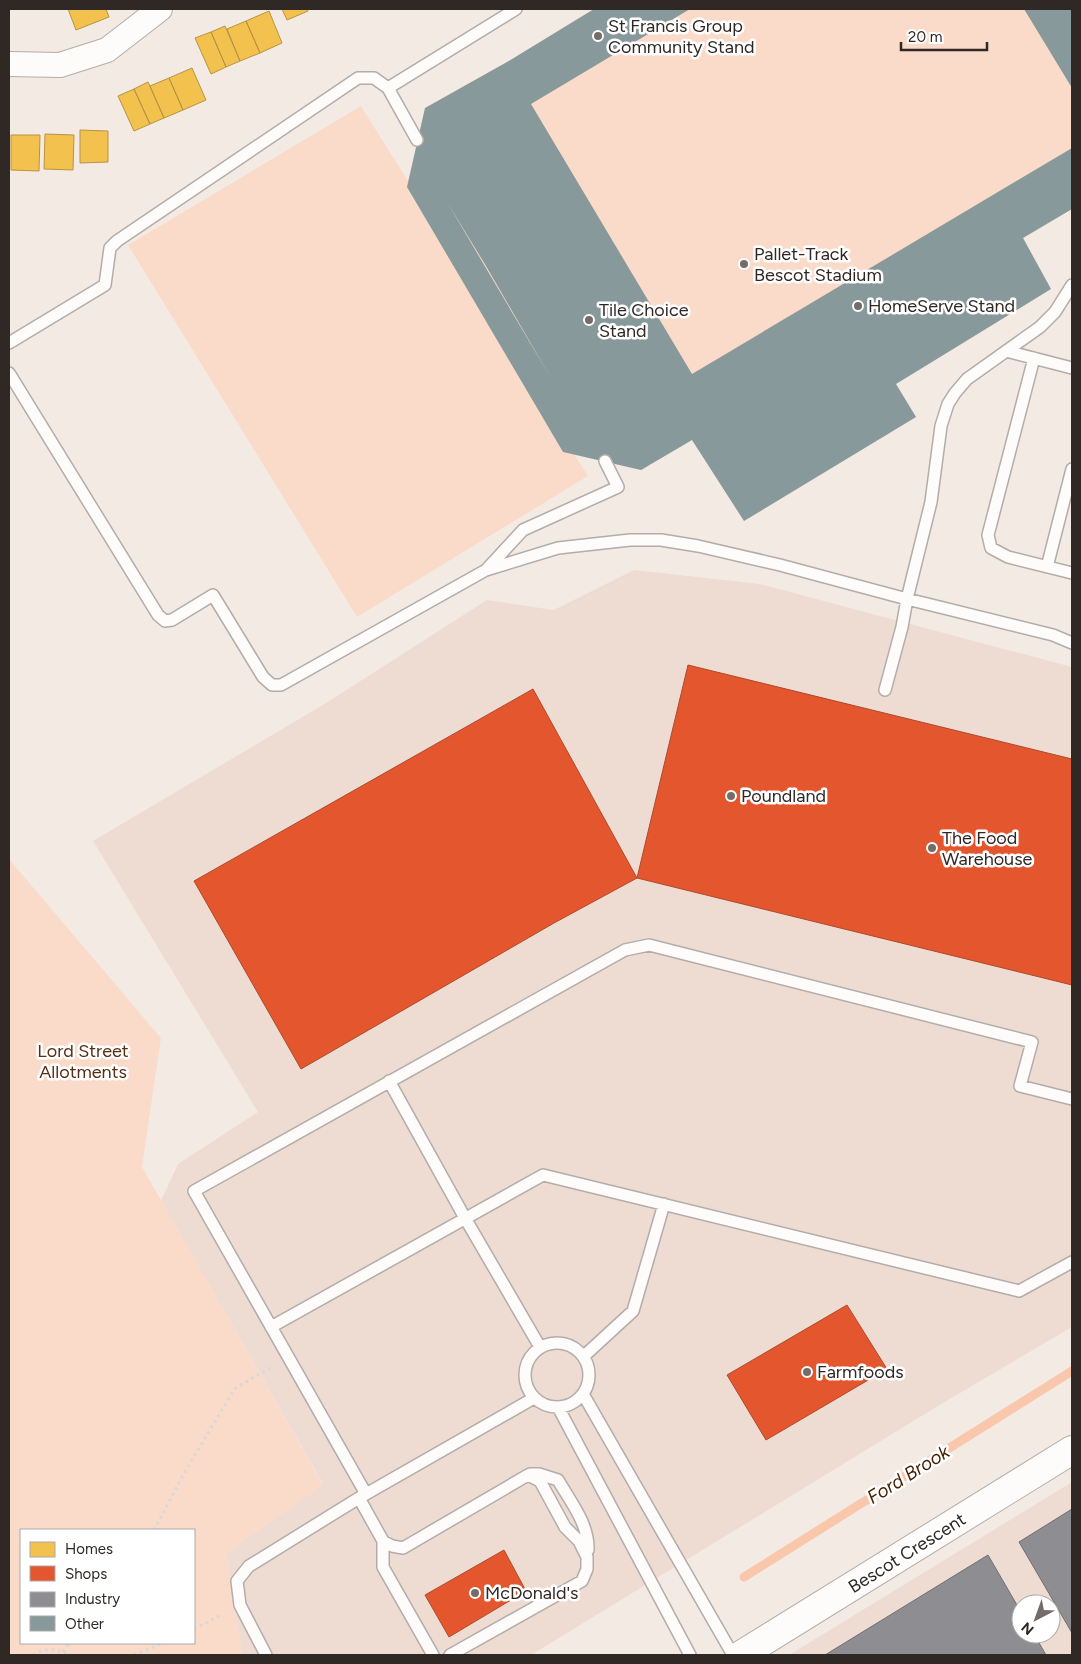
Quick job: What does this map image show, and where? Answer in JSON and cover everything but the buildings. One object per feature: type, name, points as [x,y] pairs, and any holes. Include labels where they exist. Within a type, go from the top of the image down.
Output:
[{"type":"street","points":[[9,64],[60,65],[107,50],[160,9]]},
{"type":"street","name":"Bescot Crescent","points":[[742,1655],[1072,1450]]},
{"type":"lane","points":[[388,88],[516,9]]},
{"type":"lane","points":[[9,343],[105,285],[110,248],[117,241],[358,78],[374,78],[388,88],[418,140]]},
{"type":"lane","points":[[885,690],[902,627],[906,599],[931,502],[941,426],[948,404],[967,379],[1040,327],[1055,312],[1072,285]]},
{"type":"lane","points":[[1006,351],[1072,368]]},
{"type":"lane","points":[[1034,358],[988,535],[991,548],[1008,557],[1072,573]]},
{"type":"lane","points":[[9,372],[158,615],[165,621],[172,620],[212,595],[263,677],[272,685],[282,685],[486,570],[558,548],[630,540],[661,540],[698,546],[780,565],[906,599],[1052,635],[1072,643]]},
{"type":"lane","points":[[486,570],[523,530],[618,487],[605,461]]},
{"type":"lane","points":[[1047,567],[1072,470]]},
{"type":"lane","points":[[433,1655],[383,1567],[383,1541],[362,1496],[271,1327],[194,1190],[624,950],[649,945],[1032,1042],[1020,1086],[1072,1099]]},
{"type":"lane","points":[[389,1081],[465,1218],[540,1347]]},
{"type":"lane","points":[[271,1327],[543,1175],[1019,1291],[1072,1262]]},
{"type":"lane","points":[[584,1356],[633,1311],[664,1204]]},
{"type":"lane","points":[[559,1342],[577,1349],[584,1356],[588,1365],[588,1385],[583,1394],[568,1406],[549,1406],[534,1398],[528,1390],[524,1371],[533,1353],[540,1347],[549,1343],[559,1342]]},
{"type":"lane","points":[[583,1394],[733,1655]]},
{"type":"lane","points":[[266,1655],[240,1605],[237,1581],[249,1566],[362,1496],[534,1398]]},
{"type":"lane","points":[[558,1407],[690,1655]]},
{"type":"lane","points":[[383,1541],[392,1546],[404,1548],[528,1475],[539,1474],[558,1480],[581,1518],[588,1545],[587,1570],[582,1581],[450,1655]]},
{"type":"lane","points":[[528,1475],[540,1481],[565,1527],[579,1541],[587,1557]]},
{"type":"path","points":[[155,1529],[182,1477],[237,1387],[288,1358]]},
{"type":"path","points":[[195,1628],[240,1605]]},
{"type":"path","points":[[63,1652],[68,1644]]},
{"type":"path","points":[[134,1655],[161,1644]]},
{"type":"path","points":[[33,1655],[46,1650],[63,1652],[67,1655]]},
{"type":"shaded area","points":[[634,570],[760,584],[1072,667],[1072,1327],[938,1406],[531,1655],[242,1655],[226,1553],[323,1484],[161,1201],[178,1164],[258,1112],[93,841],[326,703],[487,600],[554,610]]},
{"type":"shaded area","points":[[1072,1482],[1072,1655],[789,1655]]},
{"type":"green space","name":"Pallet-Track Bescot Stadium","points":[[594,9],[1072,9],[1072,209],[1023,238],[1051,289],[896,384],[916,417],[744,521],[692,440],[641,470],[574,454],[588,476],[357,617],[128,245],[361,106],[408,181],[425,108],[507,62]]},
{"type":"green space","name":"Lord Street Allotments","points":[[9,859],[161,1038],[142,1167],[323,1485],[226,1553],[242,1655],[9,1655]]},
{"type":"waterway","name":"Ford Brook","points":[[744,1577],[1072,1371]]},
{"type":"place","name":"St Francis Group Community Stand","points":[[598,36]]},
{"type":"place","name":"Pallet-Track Bescot Stadium","points":[[744,264]]},
{"type":"place","name":"HomeServe Stand","points":[[858,306]]},
{"type":"place","name":"Tile Choice Stand","points":[[589,320]]},
{"type":"place","name":"Poundland","points":[[731,796]]},
{"type":"place","name":"The Food Warehouse","points":[[932,848]]},
{"type":"place","name":"Farmfoods","points":[[807,1372]]},
{"type":"place","name":"McDonald's","points":[[475,1593]]}]
